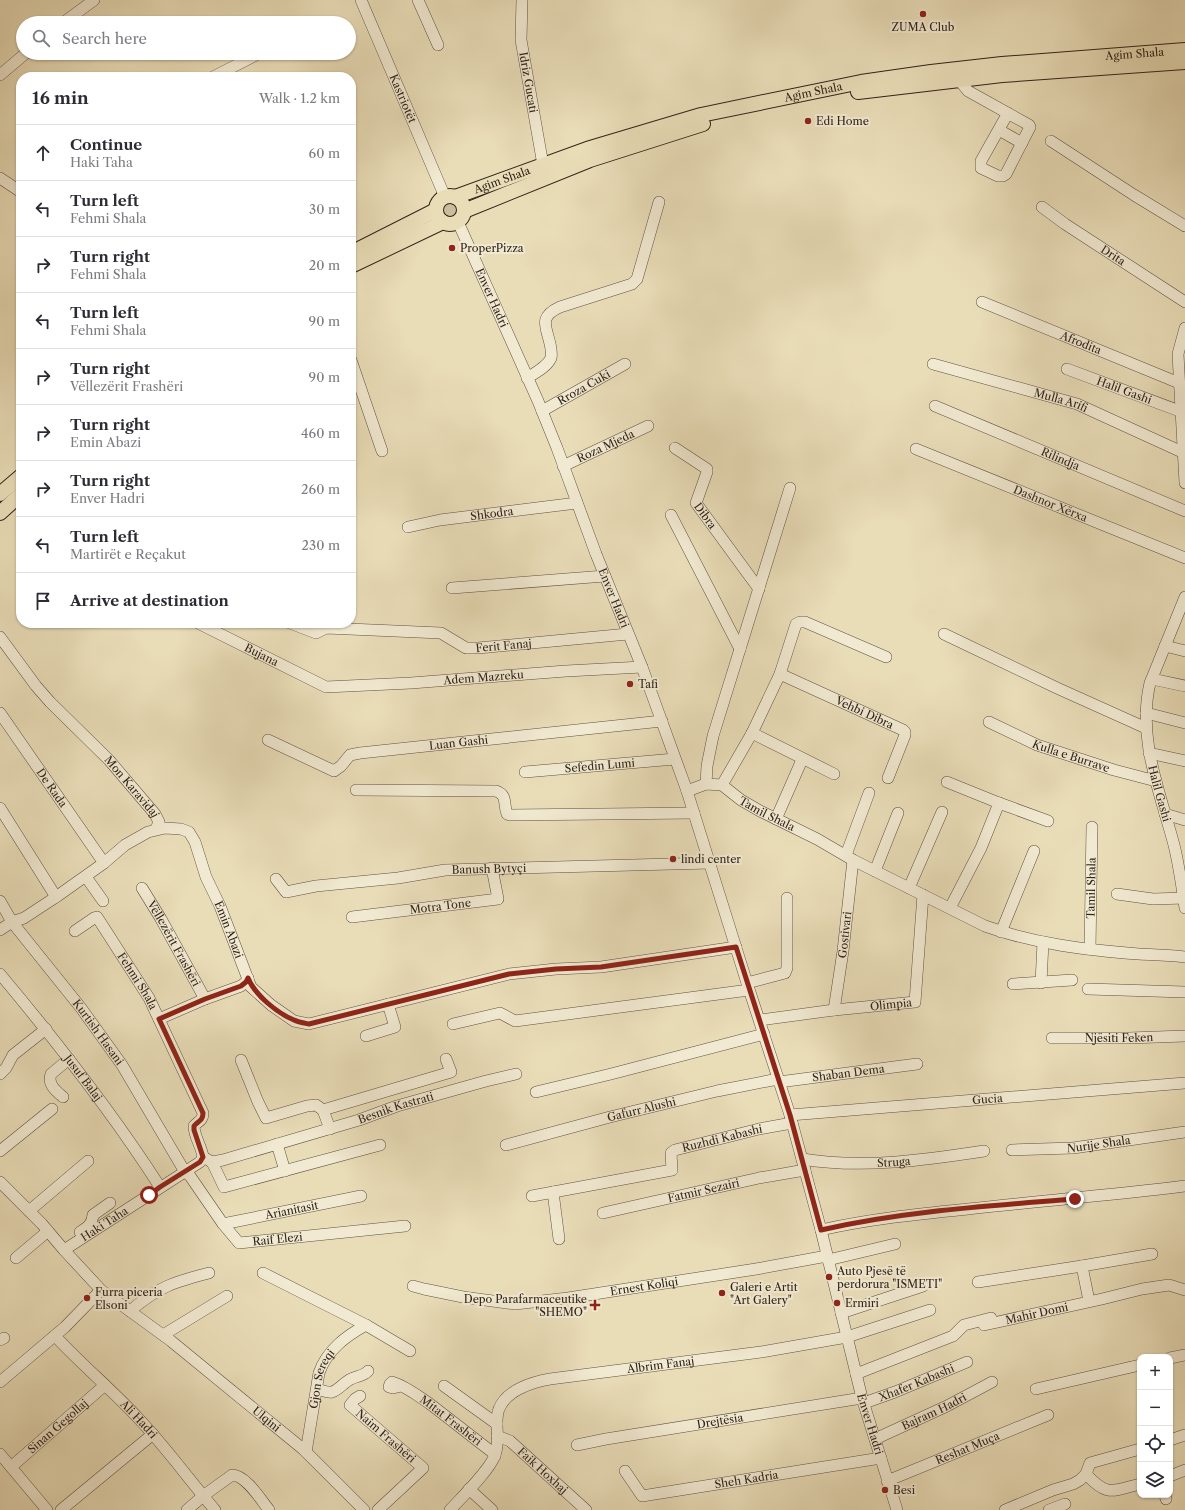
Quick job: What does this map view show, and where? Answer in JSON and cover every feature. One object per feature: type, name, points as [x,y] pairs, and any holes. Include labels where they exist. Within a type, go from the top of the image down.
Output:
[{"type":"main road","name":"Agim Shala","points":[[450,197],[587,149],[701,115],[861,82],[1002,64],[1185,50]]},
{"type":"main road","name":"Agim Shala","points":[[356,263],[439,216],[453,224],[461,216],[590,160],[704,124],[862,91],[1002,75],[1185,62]]},
{"type":"main road","name":"Agim Shala","points":[[450,197],[462,202],[461,216]]},
{"type":"main road","points":[[356,251],[439,216],[438,202],[450,197]]},
{"type":"main road","points":[[0,494],[16,480]]},
{"type":"main road","points":[[0,513],[16,499]]},
{"type":"street","points":[[72,16],[94,0]]},
{"type":"street","name":"Kastriotët","points":[[361,0],[450,197]]},
{"type":"street","points":[[418,0],[438,45]]},
{"type":"street","name":"Idriz Gucati","points":[[522,0],[521,40],[543,165]]},
{"type":"street","points":[[0,75],[18,60]]},
{"type":"street","points":[[223,72],[246,60]]},
{"type":"street","points":[[959,80],[968,91],[1029,124],[1030,127],[1006,174],[1003,176],[998,176],[981,168],[981,161],[1008,113]]},
{"type":"street","points":[[999,130],[1022,143]]},
{"type":"street","points":[[1051,142],[1185,226]]},
{"type":"street","points":[[0,178],[16,186]]},
{"type":"street","points":[[527,378],[536,373],[549,362],[552,356],[546,325],[547,316],[551,311],[632,284],[637,280],[659,202]]},
{"type":"street","name":"Drita","points":[[1042,207],[1065,224],[1185,302]]},
{"type":"street","name":"Enver Hadri","points":[[461,216],[542,411],[605,576],[642,666],[687,791],[748,987],[779,1080],[806,1170],[856,1374],[887,1481],[897,1510]]},
{"type":"street","name":"Afrodita","points":[[982,302],[1179,383]]},
{"type":"street","points":[[1184,478],[1182,452],[1183,413],[1179,383],[1178,354],[1185,328]]},
{"type":"street","name":"Rroza Cuki","points":[[542,411],[625,364]]},
{"type":"street","name":"Mulla Arifi","points":[[933,364],[1077,404],[1182,452]]},
{"type":"street","name":"Halil Gashi","points":[[1067,369],[1183,413]]},
{"type":"street","points":[[356,375],[382,451]]},
{"type":"street","name":"Rilindja","points":[[935,406],[1185,511]]},
{"type":"street","name":"Roza Mjeda","points":[[563,466],[648,426]]},
{"type":"street","name":"Dibra","points":[[675,448],[707,468],[708,472],[696,503],[759,589]]},
{"type":"street","name":"Dashnor Xërxa","points":[[916,449],[1185,558]]},
{"type":"street","points":[[706,784],[707,766],[713,736],[790,488]]},
{"type":"street","name":"Shkodra","points":[[408,527],[440,520],[577,503]]},
{"type":"street","points":[[671,515],[740,649]]},
{"type":"street","points":[[452,588],[605,576]]},
{"type":"street","name":"Halil Gashi","points":[[1184,600],[1152,679],[1147,697],[1146,713],[1149,752],[1165,814],[1182,870],[1184,901]]},
{"type":"street","points":[[722,786],[752,733],[780,674],[796,624],[804,622],[886,657]]},
{"type":"street","name":"Bujana","points":[[208,628],[326,687]]},
{"type":"street","name":"Ferit Fanaj","points":[[303,628],[316,633],[326,628],[441,633],[466,648],[486,648],[628,634]]},
{"type":"street","points":[[944,634],[1057,688],[1146,728]]},
{"type":"street","name":"Mon Karavidaj","points":[[0,637],[36,686],[50,702],[109,760],[155,814],[159,822],[156,829],[125,845],[104,863],[56,897],[24,918],[12,922]]},
{"type":"street","points":[[1165,646],[1185,651]]},
{"type":"street","name":"Adem Mazreku","points":[[326,687],[411,683],[642,666]]},
{"type":"street","name":"Vehbi Dibra","points":[[780,674],[903,730],[905,735],[888,778]]},
{"type":"street","points":[[1152,679],[1185,686]]},
{"type":"street","name":"De Rada","points":[[0,713],[104,863]]},
{"type":"street","points":[[1146,713],[1185,723]]},
{"type":"street","name":"Luan Gashi","points":[[268,740],[334,771],[341,766],[350,755],[360,753],[662,721]]},
{"type":"street","name":"Kulla e Burrave","points":[[989,722],[1037,745],[1114,770],[1156,781]]},
{"type":"street","points":[[752,733],[834,774]]},
{"type":"street","points":[[1149,752],[1185,761]]},
{"type":"street","name":"Sefedin Lumi","points":[[525,772],[675,759]]},
{"type":"street","points":[[776,819],[801,762]]},
{"type":"street","points":[[947,782],[1048,821]]},
{"type":"street","name":"Tamil Shala","points":[[687,791],[706,784],[722,786],[741,800],[760,811],[817,839],[875,871],[985,926],[1001,932],[1043,942],[1090,949],[1185,957]]},
{"type":"street","points":[[356,790],[496,791],[501,792],[505,797],[506,811],[507,814],[510,815],[694,813]]},
{"type":"street","points":[[850,858],[869,793]]},
{"type":"street","points":[[950,908],[981,848],[1000,803]]},
{"type":"street","points":[[0,808],[56,897]]},
{"type":"street","points":[[909,888],[942,812]]},
{"type":"street","points":[[875,871],[898,813]]},
{"type":"street","points":[[1165,814],[1185,820]]},
{"type":"street","name":"Tamil Shala","points":[[1090,949],[1092,827]]},
{"type":"street","name":"Emin Abazi","points":[[156,829],[181,829],[189,832],[195,842],[206,877],[220,906],[251,987],[271,1005],[294,1021],[309,1024],[509,974],[556,969],[601,967],[736,947]]},
{"type":"street","points":[[1001,932],[1034,851]]},
{"type":"street","name":"Gostivari","points":[[834,1010],[843,951],[850,858]]},
{"type":"street","name":"Banush Bytyçi","points":[[276,879],[286,892],[316,886],[384,879],[445,870],[710,863]]},
{"type":"street","name":"Motra Tone","points":[[352,917],[498,899],[492,868]]},
{"type":"street","points":[[86,876],[103,901]]},
{"type":"street","name":"Vëllezërit Frashëri","points":[[142,888],[161,919],[205,999]]},
{"type":"street","points":[[1117,894],[1153,899],[1184,901]]},
{"type":"street","name":"Olimpia","points":[[760,1020],[834,1010],[915,1002],[923,895]]},
{"type":"street","points":[[453,1024],[500,1013],[515,1021],[748,987],[785,973],[787,968],[787,898]]},
{"type":"street","name":"Kurtish Hasani","points":[[0,901],[12,922],[81,1008],[122,1065],[185,1172]]},
{"type":"street","name":"Fehmi Shala","points":[[75,931],[97,917],[149,998],[203,1113],[203,1118],[194,1126],[194,1130],[208,1160]]},
{"type":"street","points":[[0,930],[12,922]]},
{"type":"street","points":[[1041,983],[1043,942]]},
{"type":"street","name":"Jusuf Balaj","points":[[0,974],[69,1059],[133,1146],[160,1187]]},
{"type":"street","name":"Vëllezërit Frashëri","points":[[159,1019],[205,999],[241,986],[248,978]]},
{"type":"street","points":[[1013,984],[1072,980]]},
{"type":"street","points":[[1088,989],[1185,992]]},
{"type":"street","points":[[366,1036],[395,1027],[388,1004]]},
{"type":"street","points":[[0,1074],[6,1068],[12,1055],[46,1029]]},
{"type":"street","points":[[536,1092],[764,1034]]},
{"type":"street","name":"Njësiti Feken","points":[[1052,1038],[1185,1036]]},
{"type":"street","points":[[63,1097],[52,1085],[49,1078],[50,1074],[69,1059]]},
{"type":"street","points":[[240,1060],[266,1118],[316,1105],[323,1110],[330,1129]]},
{"type":"street","points":[[323,1110],[451,1072],[446,1060]]},
{"type":"street","name":"Shaban Dema","points":[[779,1080],[917,1064]]},
{"type":"street","name":"Besnik Kastrati","points":[[208,1160],[277,1144],[359,1120],[397,1106],[516,1074]]},
{"type":"street","name":"Gafurr Alushi","points":[[506,1145],[618,1115],[717,1091],[779,1080]]},
{"type":"street","name":"Gucia","points":[[791,1119],[1185,1083]]},
{"type":"street","points":[[0,1151],[52,1109]]},
{"type":"street","name":"Ruzhdi Kabashi","points":[[532,1196],[672,1170],[671,1153],[675,1150],[759,1129],[791,1119]]},
{"type":"street","name":"Nurije Shala","points":[[1012,1150],[1073,1148],[1185,1132]]},
{"type":"street","points":[[277,1144],[285,1171]]},
{"type":"street","points":[[208,1160],[224,1187],[380,1145]]},
{"type":"street","name":"Struga","points":[[802,1159],[859,1163],[905,1161],[984,1151]]},
{"type":"street","name":"Haki Taha","points":[[64,1250],[200,1162],[208,1160]]},
{"type":"street","points":[[30,1211],[88,1161]]},
{"type":"street","name":"Fatmir Sezairi","points":[[603,1213],[759,1178],[806,1170]]},
{"type":"street","name":"Raif Elezi","points":[[185,1172],[190,1176],[223,1224],[239,1243],[405,1226]]},
{"type":"street","name":"Ulqini","points":[[0,1182],[30,1211],[101,1290],[162,1335],[306,1452],[364,1510]]},
{"type":"street","points":[[821,1230],[873,1220],[936,1212],[1113,1195],[1185,1186]]},
{"type":"street","points":[[553,1192],[559,1239]]},
{"type":"street","name":"Arianitasit","points":[[223,1224],[360,1196]]},
{"type":"street","points":[[79,1240],[79,1233],[89,1226],[93,1215],[110,1203]]},
{"type":"street","points":[[16,1258],[48,1231]]},
{"type":"street","points":[[828,1258],[895,1244]]},
{"type":"street","points":[[978,1282],[1152,1254]]},
{"type":"street","name":"Ernest Koliqi","points":[[414,1286],[463,1297],[515,1304],[568,1298],[828,1258]]},
{"type":"street","points":[[1082,1266],[1089,1301]]},
{"type":"street","points":[[130,1311],[160,1289],[172,1283],[209,1273]]},
{"type":"street","points":[[262,1273],[366,1325],[410,1351]]},
{"type":"street","name":"Mahir Domi","points":[[984,1325],[1142,1289],[1169,1285],[1185,1290]]},
{"type":"street","points":[[841,1313],[923,1286]]},
{"type":"street","points":[[0,1382],[55,1336],[101,1290]]},
{"type":"street","points":[[162,1335],[227,1296]]},
{"type":"street","points":[[856,1374],[953,1336],[964,1325],[1036,1307]]},
{"type":"street","points":[[847,1337],[930,1310]]},
{"type":"street","name":"Gjon Sereqi","points":[[306,1452],[322,1363],[342,1340],[366,1325]]},
{"type":"street","name":"Ali Hadri","points":[[55,1336],[76,1359],[119,1397],[153,1434],[215,1510]]},
{"type":"street","name":"Albrim Fanaj","points":[[495,1456],[498,1445],[497,1424],[499,1409],[504,1400],[514,1392],[530,1383],[550,1379],[761,1352],[847,1337]]},
{"type":"street","points":[[1173,1357],[1185,1355]]},
{"type":"street","name":"Xhafer Kabashi","points":[[863,1400],[895,1392],[967,1362]]},
{"type":"street","points":[[1036,1389],[1137,1366]]},
{"type":"street","points":[[317,1389],[334,1392],[351,1378],[366,1374],[368,1371]]},
{"type":"street","name":"Bajram Hadri","points":[[875,1438],[947,1406],[992,1382]]},
{"type":"street","name":"Sinan Gegollaj","points":[[11,1467],[105,1385]]},
{"type":"street","points":[[444,1386],[497,1424]]},
{"type":"street","name":"Mitat Frashëri","points":[[403,1387],[443,1414],[492,1452],[495,1456]]},
{"type":"street","name":"Naim Frashëri","points":[[360,1396],[350,1405],[423,1468],[378,1510]]},
{"type":"street","name":"Drejtësia","points":[[577,1445],[606,1438],[863,1400]]},
{"type":"street","name":"Reshat Muça","points":[[887,1481],[1048,1415]]},
{"type":"street","points":[[61,1510],[153,1434]]},
{"type":"street","points":[[1173,1439],[1185,1435]]},
{"type":"street","name":"Faik Hoxhaj","points":[[497,1436],[510,1441],[586,1510]]},
{"type":"street","points":[[1005,1510],[1053,1490],[1073,1484],[1086,1474],[1090,1463],[1137,1450]]},
{"type":"street","points":[[0,1454],[47,1510]]},
{"type":"street","points":[[450,1510],[480,1477],[495,1456]]},
{"type":"street","name":"Sheh Kadria","points":[[626,1471],[642,1496],[881,1458]]},
{"type":"street","points":[[1173,1475],[1185,1470]]},
{"type":"street","points":[[1086,1474],[1096,1485],[1110,1492],[1137,1485]]},
{"type":"street","points":[[187,1510],[227,1478],[236,1476],[245,1481],[269,1510]]},
{"type":"street","points":[[469,1489],[492,1510]]},
{"type":"street","points":[[1050,1510],[1065,1504]]},
{"type":"shaded area","points":[[450,200],[457,203],[460,210],[457,217],[450,220],[443,217],[440,210],[443,203]]},
{"type":"place","name":"ZUMA Club","points":[[923,14]]},
{"type":"place","name":"Edi Home","points":[[808,121]]},
{"type":"place","name":"ProperPizza","points":[[452,248]]},
{"type":"place","name":"Tafi","points":[[630,684]]},
{"type":"place","name":"lindi center","points":[[673,859]]},
{"type":"place","name":"Auto Pjesë të perdorura \"ISMETI\"","points":[[829,1277]]},
{"type":"place","name":"Galeri e Artit \"Art Galery\"","points":[[722,1293]]},
{"type":"place","name":"Furra piceria Elsoni","points":[[87,1298]]},
{"type":"place","name":"Ermiri","points":[[837,1303]]},
{"type":"place","name":"Depo Parafarmaceutike \"SHEMO\"","points":[[595,1305]]},
{"type":"place","name":"Besi","points":[[885,1490]]},
{"type":"route","points":[[149,1195],[200,1162],[203,1157],[194,1130],[194,1126],[203,1118],[203,1113],[159,1019],[205,999],[241,986],[248,978],[251,987],[271,1005],[294,1021],[309,1024],[509,974],[556,969],[601,967],[736,947],[790,1115],[821,1230],[873,1220],[936,1212],[1075,1199]]}]
